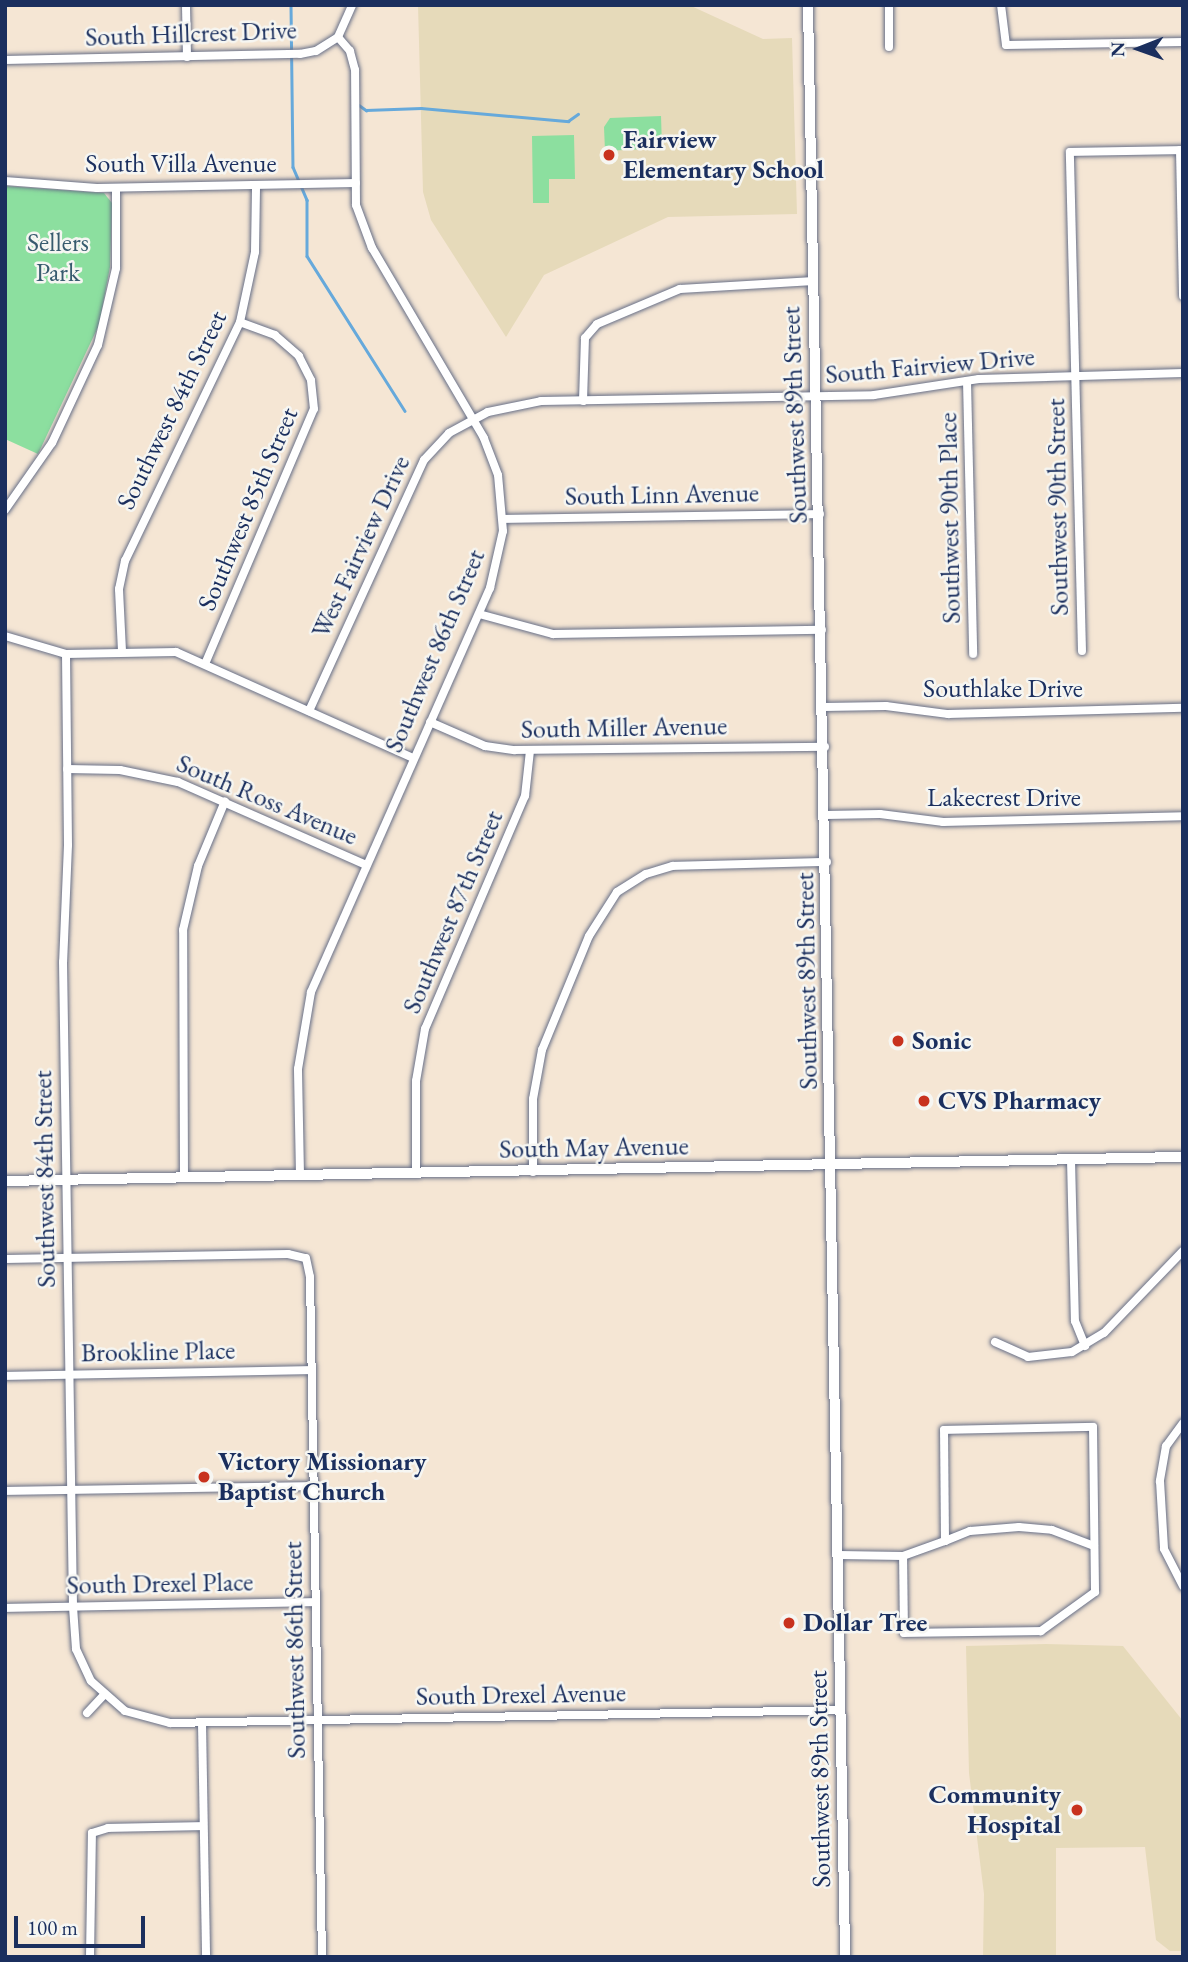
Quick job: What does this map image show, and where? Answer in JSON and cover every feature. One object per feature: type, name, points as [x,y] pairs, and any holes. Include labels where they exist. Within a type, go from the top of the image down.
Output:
[{"type":"main road","name":"Southwest 89th Street","points":[[808,5],[833,1167],[845,1957]]},
{"type":"main road","name":"South May Avenue","points":[[5,1181],[833,1167],[1183,1157]]},
{"type":"street","points":[[186,5],[187,57]]},
{"type":"street","points":[[338,37],[352,5]]},
{"type":"street","points":[[889,5],[889,47]]},
{"type":"street","points":[[1001,5],[1006,45],[1183,42]]},
{"type":"street","name":"South Hillcrest Drive","points":[[5,60],[283,55],[306,53],[338,37]]},
{"type":"street","name":"Southwest 86th Street","points":[[300,1175],[298,1069],[303,1025],[317,975],[479,614],[500,559],[503,519],[498,475],[474,419],[372,248],[356,205],[354,62],[338,37]]},
{"type":"street","points":[[1181,150],[1183,296]]},
{"type":"street","name":"Southwest 90th Street","points":[[1082,651],[1070,152],[1181,150]]},
{"type":"street","name":"South Villa Avenue","points":[[5,181],[116,188],[356,183]]},
{"type":"street","name":"Southwest 84th Street","points":[[122,651],[119,589],[127,552],[240,322],[255,252],[256,186]]},
{"type":"street","points":[[6,507],[52,443],[98,345],[116,268],[116,188]]},
{"type":"street","points":[[583,401],[584,338],[597,324],[680,289],[814,281]]},
{"type":"street","name":"Southwest 85th Street","points":[[205,664],[314,409],[311,380],[299,356],[275,335],[240,322]]},
{"type":"street","name":"South Fairview Drive","points":[[474,419],[517,403],[816,397],[910,392],[967,382],[1183,373]]},
{"type":"street","name":"Southwest 90th Place","points":[[967,382],[973,654]]},
{"type":"street","name":"West Fairview Drive","points":[[309,711],[424,460],[449,433],[474,419]]},
{"type":"street","name":"South Linn Avenue","points":[[503,519],[820,514]]},
{"type":"street","points":[[479,614],[553,634],[822,631]]},
{"type":"street","points":[[5,636],[66,654],[169,650],[413,758]]},
{"type":"street","name":"Southwest 84th Street","points":[[66,654],[67,769],[63,937],[67,1258],[73,1607],[79,1657],[104,1695],[146,1719],[202,1723]]},
{"type":"street","name":"Southlake Drive","points":[[824,707],[886,706],[948,714],[1183,708]]},
{"type":"street","name":"South Miller Avenue","points":[[430,722],[485,746],[530,751],[825,747]]},
{"type":"street","name":"Southwest 87th Street","points":[[416,1174],[416,1082],[425,1028],[525,796],[530,751]]},
{"type":"street","name":"South Ross Avenue","points":[[67,769],[142,773],[225,801],[366,865]]},
{"type":"street","points":[[184,1178],[183,930],[198,866],[225,801]]},
{"type":"street","name":"Lakecrest Drive","points":[[826,815],[880,814],[943,822],[1183,816]]},
{"type":"street","points":[[533,1172],[533,1100],[548,1032],[603,909],[635,879],[684,865],[827,862]]},
{"type":"street","points":[[1071,1160],[1074,1310],[1084,1346]]},
{"type":"street","points":[[995,1342],[1036,1357],[1066,1354],[1084,1346],[1104,1333],[1183,1251]]},
{"type":"street","name":"Southwest 86th Street","points":[[67,1258],[288,1254],[306,1258],[314,1486],[322,1957]]},
{"type":"street","points":[[5,1259],[67,1258]]},
{"type":"street","name":"Brookline Place","points":[[5,1376],[311,1370]]},
{"type":"street","points":[[1183,1423],[1166,1446],[1160,1481],[1164,1549],[1183,1586]]},
{"type":"street","points":[[903,1556],[904,1633],[1041,1631],[1095,1592],[1093,1427],[944,1430],[945,1541]]},
{"type":"street","points":[[5,1491],[314,1486]]},
{"type":"street","points":[[839,1555],[903,1556],[970,1531],[1019,1527],[1052,1530],[1094,1546]]},
{"type":"street","name":"South Drexel Place","points":[[5,1608],[316,1602]]},
{"type":"street","points":[[87,1713],[104,1695]]},
{"type":"street","name":"South Drexel Avenue","points":[[202,1723],[841,1710]]},
{"type":"street","points":[[202,1723],[206,1957]]},
{"type":"street","points":[[90,1957],[92,1833],[108,1828],[203,1826]]},
{"type":"shaded area","name":"Fairview Elementary School","points":[[418,5],[689,5],[763,39],[792,38],[797,214],[668,217],[544,275],[506,337],[431,220],[423,192]]},
{"type":"shaded area","name":"Community Hospital","points":[[966,1646],[1123,1646],[1183,1721],[1183,1951],[1170,1951],[1156,1940],[1145,1847],[1056,1848],[1056,1957],[983,1957],[984,1894],[969,1773]]},
{"type":"green space","points":[[661,116],[662,148],[605,151],[604,127],[610,118]]},
{"type":"green space","points":[[574,135],[575,179],[549,179],[549,203],[533,203],[532,136]]},
{"type":"green space","name":"Sellers Park","points":[[5,186],[104,193],[112,203],[110,267],[99,325],[38,454],[5,439]]},
{"type":"waterway","points":[[291,5],[293,167],[307,200],[307,256],[405,411]]},
{"type":"waterway","points":[[359,105],[366,110],[421,108],[568,121],[578,114]]},
{"type":"place","name":"Fairview Elementary School","points":[[609,155]]},
{"type":"place","name":"Sonic","points":[[898,1041]]},
{"type":"place","name":"CVS Pharmacy","points":[[924,1101]]},
{"type":"place","name":"Victory Missionary Baptist Church","points":[[204,1477]]},
{"type":"place","name":"Dollar Tree","points":[[789,1623]]},
{"type":"place","name":"Community Hospital","points":[[1077,1810]]}]
